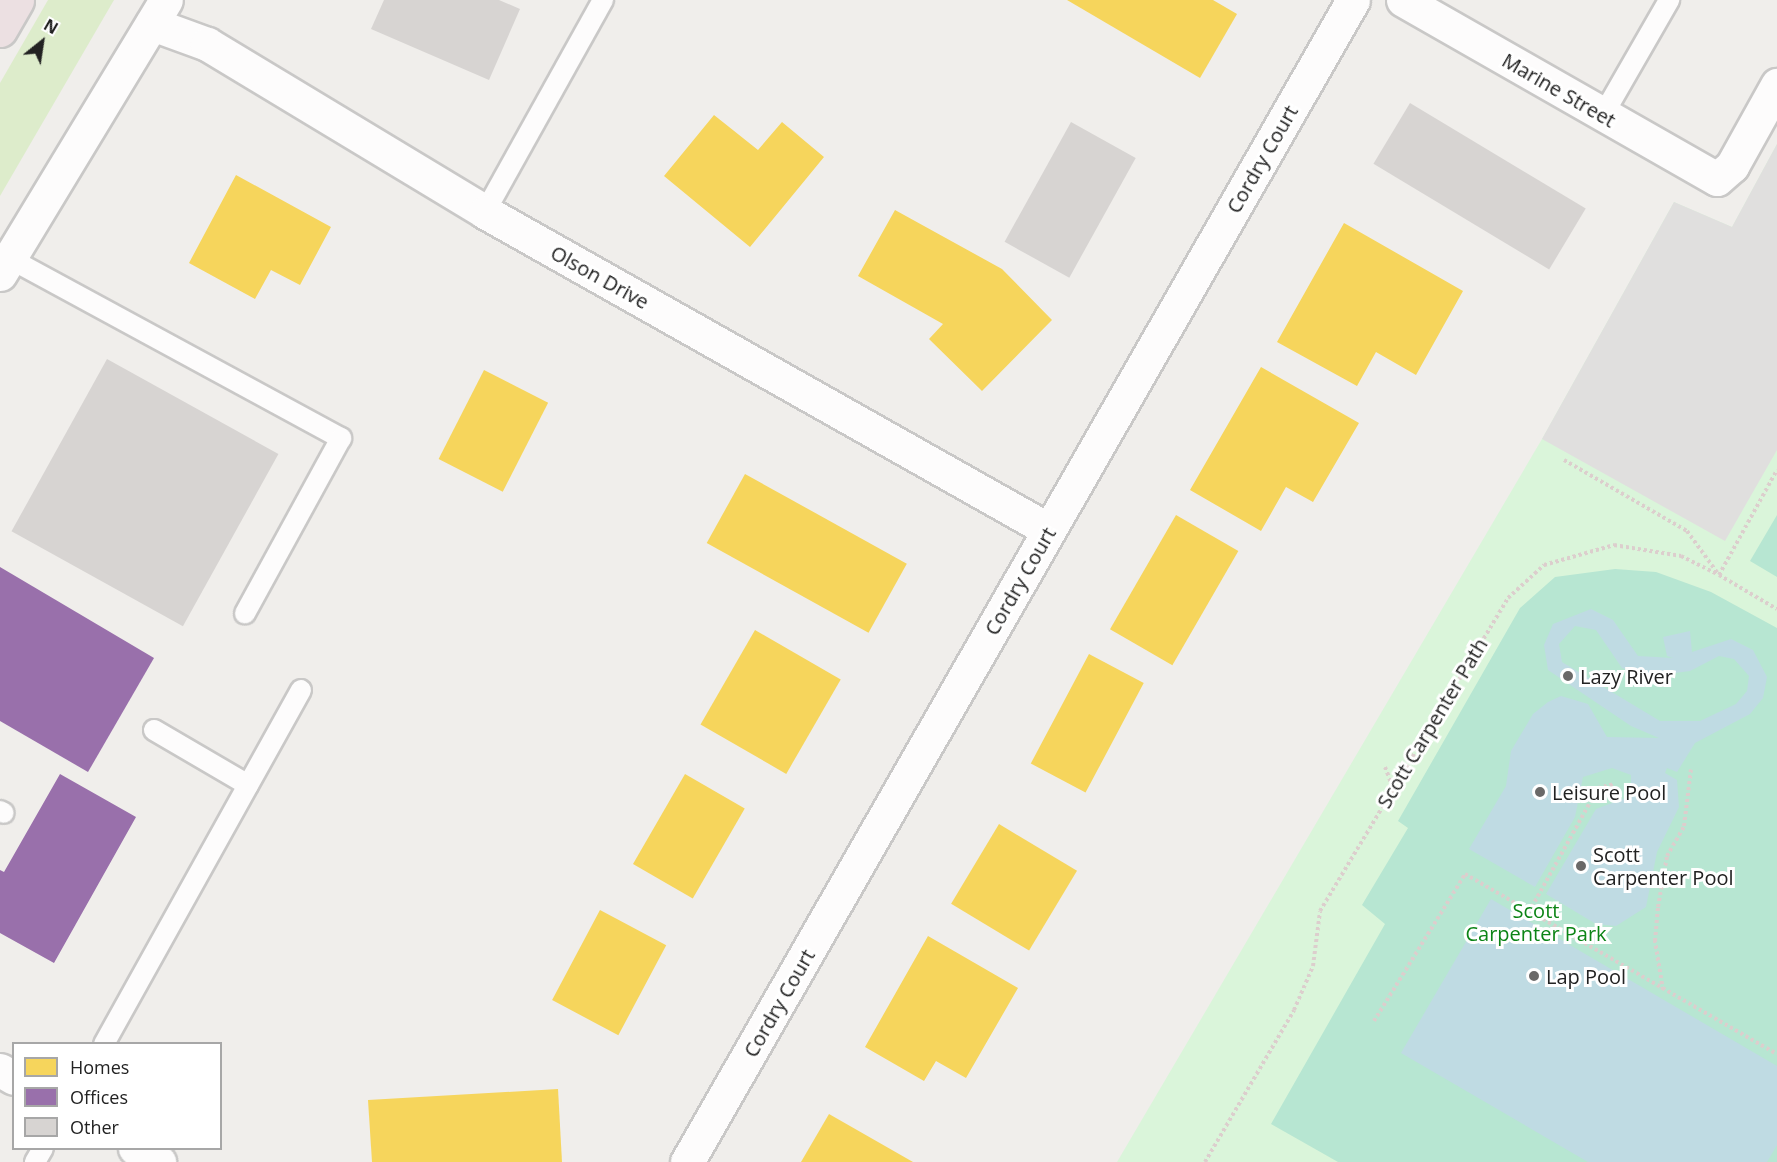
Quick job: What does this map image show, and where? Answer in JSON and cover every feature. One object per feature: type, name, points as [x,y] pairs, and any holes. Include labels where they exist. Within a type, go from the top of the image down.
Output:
[{"type":"highway","points":[[0,30],[17,0]]},
{"type":"street","name":"Cordry Court","points":[[687,1162],[1353,0]]},
{"type":"street","name":"Marine Street","points":[[1403,0],[1717,179],[1732,166],[1777,85]]},
{"type":"street","name":"Olson Drive","points":[[159,12],[207,44],[485,212],[1049,530]]},
{"type":"street","points":[[4,266],[159,12]]},
{"type":"street","points":[[137,1150],[159,1162]]},
{"type":"lane","points":[[485,212],[603,0]]},
{"type":"lane","points":[[1603,115],[1669,0]]},
{"type":"lane","points":[[4,266],[341,438],[245,613]]},
{"type":"lane","points":[[105,1042],[301,690]]},
{"type":"lane","points":[[154,730],[248,785]]},
{"type":"path","points":[[1564,460],[1687,531],[1719,575],[1777,470]]},
{"type":"path","name":"Scott Carpenter Path","points":[[1205,1162],[1294,1010],[1313,966],[1320,911],[1508,598],[1544,565],[1614,545],[1682,555],[1777,609]]},
{"type":"path","points":[[1385,767],[1393,788]]},
{"type":"path","points":[[1663,990],[1655,941],[1658,908],[1667,856],[1684,826],[1692,769]]},
{"type":"path","points":[[1528,912],[1598,788],[1614,784]]},
{"type":"path","points":[[1374,1022],[1465,874],[1777,1054]]},
{"type":"green space","points":[[48,0],[114,0],[0,196],[0,83]]},
{"type":"green space","name":"Scott Carpenter Pool","points":[[1777,144],[1777,1162],[1117,1162],[1542,439],[1674,202],[1732,227]]},
{"type":"green space","points":[[1777,515],[1777,577],[1750,561]]},
{"type":"green space","name":"Scott Carpenter Pool","points":[[1615,569],[1656,572],[1711,592],[1777,628],[1777,1162],[1338,1162],[1271,1124],[1385,924],[1362,905],[1408,828],[1398,821],[1520,608],[1555,577]]},
{"type":"shaded area","points":[[1777,144],[1777,450],[1725,541],[1542,439],[1674,202],[1732,227]]},
{"type":"water","points":[[1591,609],[1613,620],[1638,656],[1673,658],[1667,656],[1663,637],[1690,631],[1692,652],[1731,639],[1753,650],[1767,677],[1763,698],[1750,714],[1695,743],[1677,772],[1667,768],[1665,773],[1677,780],[1679,807],[1657,852],[1646,907],[1616,926],[1596,924],[1546,894],[1596,809],[1631,796],[1631,775],[1612,768],[1583,777],[1575,817],[1535,887],[1469,849],[1506,786],[1511,751],[1533,714],[1548,702],[1561,696],[1588,704],[1607,737],[1659,738],[1631,726],[1548,670],[1544,645],[1553,624]],"holes":[[[1575,626],[1596,630],[1622,668],[1645,677],[1690,671],[1719,656],[1734,659],[1749,676],[1747,691],[1736,704],[1700,721],[1660,721],[1562,662],[1559,644]]]},
{"type":"water","name":"Lap Pool","points":[[1491,899],[1777,1066],[1777,1145],[1767,1162],[1588,1162],[1401,1053]]},
{"type":"building: Homes","points":[[1067,0],[1213,0],[1237,14],[1200,78]]},
{"type":"building: Homes","points":[[714,115],[758,150],[782,122],[824,157],[750,247],[664,176]]},
{"type":"building: Homes","points":[[236,175],[331,227],[300,285],[271,270],[255,299],[189,263]]},
{"type":"building: Homes","points":[[895,210],[1002,269],[1052,320],[982,391],[929,339],[943,324],[858,276]]},
{"type":"building: Homes","points":[[1344,223],[1463,291],[1416,375],[1376,352],[1357,386],[1277,342]]},
{"type":"building: Homes","points":[[1261,367],[1359,423],[1313,502],[1286,487],[1261,531],[1190,490]]},
{"type":"building: Homes","points":[[484,370],[548,403],[503,492],[439,459]]},
{"type":"building: Homes","points":[[745,474],[907,564],[869,633],[707,543]]},
{"type":"building: Homes","points":[[1176,515],[1238,551],[1172,665],[1110,629]]},
{"type":"building: Homes","points":[[755,630],[841,680],[786,774],[700,724]]},
{"type":"building: Homes","points":[[1089,654],[1144,683],[1086,793],[1031,763]]},
{"type":"building: Homes","points":[[685,774],[745,808],[693,899],[633,864]]},
{"type":"building: Homes","points":[[999,824],[1077,871],[1029,951],[951,904]]},
{"type":"building: Homes","points":[[600,910],[666,945],[618,1035],[552,1000]]},
{"type":"building: Homes","points":[[928,936],[1018,988],[966,1078],[936,1061],[924,1081],[865,1047]]},
{"type":"building: Homes","points":[[558,1089],[562,1162],[372,1162],[368,1100]]},
{"type":"building: Homes","points":[[829,1114],[913,1162],[801,1162]]},
{"type":"building: Offices","points":[[0,567],[154,658],[88,772],[0,721]]},
{"type":"building: Offices","points":[[60,774],[136,817],[54,963],[0,933],[0,870],[4,872]]},
{"type":"building: Other","points":[[384,0],[499,0],[520,9],[489,80],[371,29]]},
{"type":"building: Other","points":[[1410,103],[1586,209],[1549,269],[1373,164]]},
{"type":"building: Other","points":[[1071,122],[1136,158],[1069,278],[1005,242]]},
{"type":"building: Other","points":[[107,359],[278,454],[183,626],[11,531]]},
{"type":"place","name":"Lazy River","points":[[1568,676]]},
{"type":"place","name":"Leisure Pool","points":[[1540,792]]},
{"type":"place","name":"Scott Carpenter Pool","points":[[1581,866]]},
{"type":"place","name":"Lap Pool","points":[[1534,976]]},
{"type":"park label","name":"Scott Carpenter Park","points":[[1536,922]]}]
